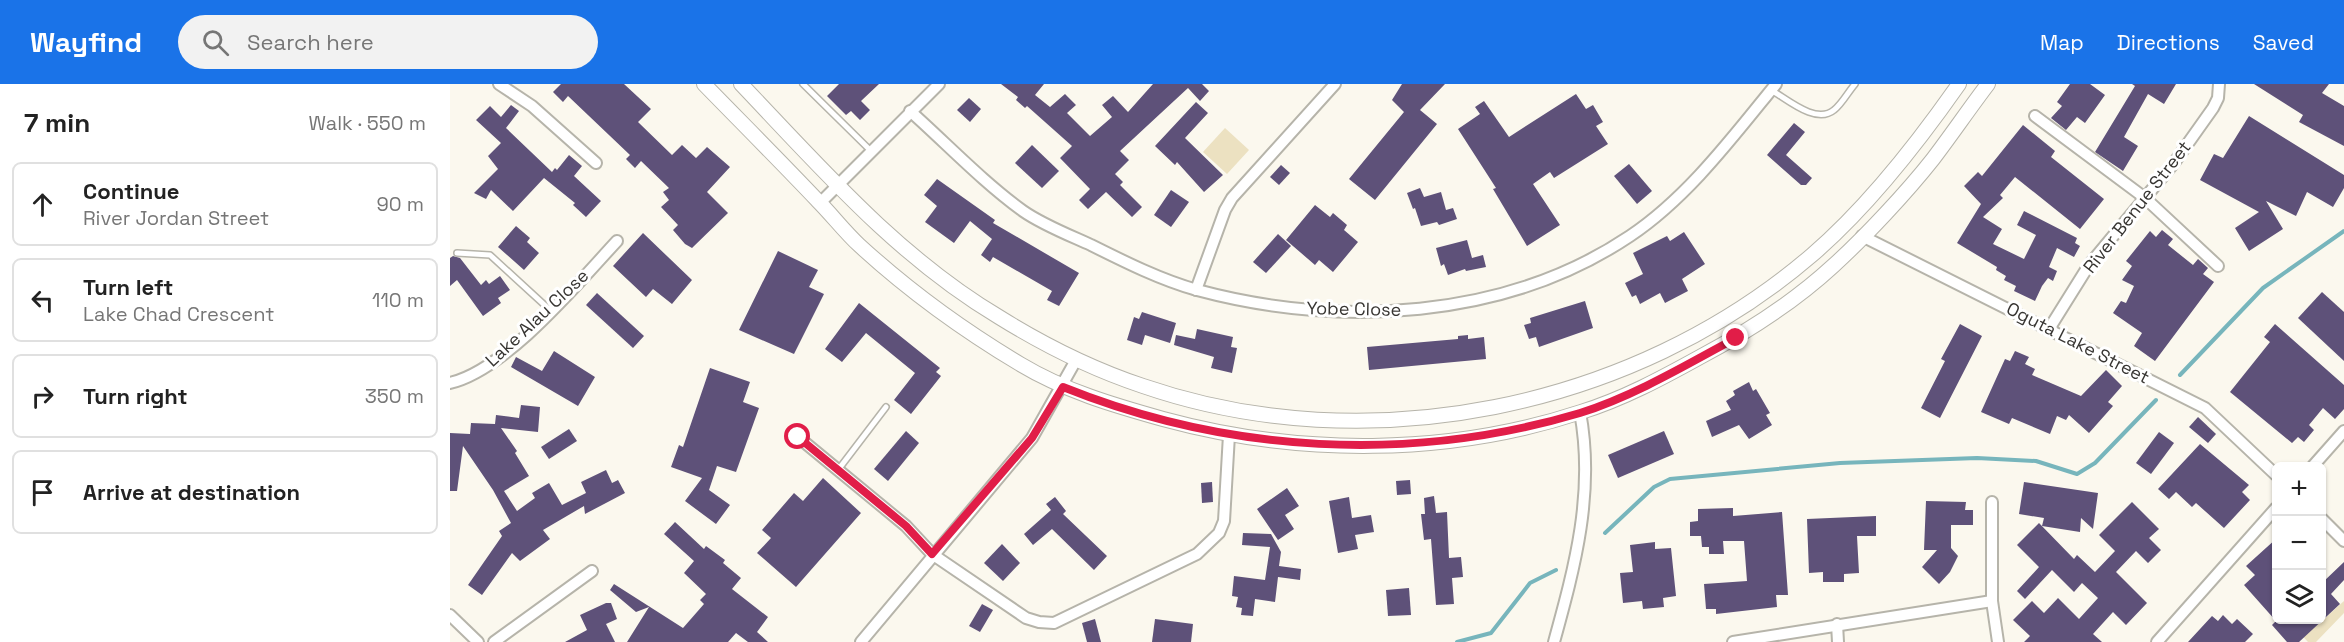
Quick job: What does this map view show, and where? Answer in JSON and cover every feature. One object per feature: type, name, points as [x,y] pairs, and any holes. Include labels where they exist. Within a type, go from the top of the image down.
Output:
[{"type":"street","points":[[499,84],[532,106],[596,163]]},
{"type":"street","points":[[704,84],[858,243],[920,296],[982,341],[1063,387],[1120,407],[1229,435],[1287,443],[1396,445],[1472,436],[1581,412],[1669,374],[1736,338],[1824,273],[1862,236],[1931,162],[1988,84]]},
{"type":"street","points":[[741,84],[894,241],[958,291],[999,318],[1076,360],[1144,387],[1217,405],[1314,418],[1393,421],[1468,411],[1564,391],[1635,366],[1704,332],[1774,285],[1814,254],[1870,198],[1959,84]]},
{"type":"street","points":[[820,203],[939,84]]},
{"type":"street","points":[[1196,290],[1225,210],[1232,198],[1335,84]]},
{"type":"street","name":"River Benue Street","points":[[2049,329],[2089,266],[2145,198],[2213,108],[2218,98],[2219,84]]},
{"type":"street","name":"Yobe Close","points":[[910,111],[1024,212],[1130,265],[1196,290],[1272,305],[1325,311],[1379,312],[1434,308],[1495,295],[1557,276],[1631,236],[1672,203],[1773,87]]},
{"type":"street","points":[[2035,116],[2145,198],[2218,266]]},
{"type":"street","name":"Oguta Lake Street","points":[[1862,236],[2205,408],[2272,470]]},
{"type":"street","name":"Lake Alau Close","points":[[450,383],[483,369],[550,310],[617,242]]},
{"type":"street","points":[[861,642],[932,554],[1032,438],[1063,387],[1076,360]]},
{"type":"street","points":[[1554,642],[1570,582],[1586,497],[1586,448],[1581,412]]},
{"type":"street","points":[[2317,462],[2344,431]]},
{"type":"street","points":[[798,437],[906,526],[932,554],[1026,618],[1054,623],[1197,554],[1219,533],[1224,521],[1229,435]]},
{"type":"street","points":[[1992,502],[1992,601],[1998,642]]},
{"type":"street","points":[[2157,642],[2272,514]]},
{"type":"street","points":[[2326,523],[2344,541]]},
{"type":"street","points":[[494,642],[592,571]]},
{"type":"street","points":[[1733,642],[1992,601]]},
{"type":"street","points":[[450,615],[478,642]]},
{"type":"street","points":[[1837,624],[1838,642]]},
{"type":"lane","points":[[802,84],[871,151]]},
{"type":"lane","points":[[1773,87],[1814,115],[1825,115],[1834,110],[1855,84]]},
{"type":"lane","points":[[457,253],[490,255],[550,310]]},
{"type":"lane","points":[[838,470],[886,407]]},
{"type":"shaded area","points":[[1225,128],[1249,150],[1227,174],[1203,152]]},
{"type":"shaded area","points":[[2344,601],[2344,613],[2316,642],[2308,642],[2296,629],[2301,624],[2309,624],[2313,629],[2319,624],[2326,624],[2326,617]]},
{"type":"building","points":[[561,84],[624,84],[651,109],[638,122],[672,155],[682,145],[696,158],[707,147],[730,167],[707,192],[728,213],[692,248],[685,244],[673,230],[678,225],[661,207],[669,200],[663,192],[669,188],[641,161],[635,168],[626,159],[630,155],[568,96],[563,102],[553,92]]},
{"type":"building","points":[[839,84],[879,84],[861,101],[870,110],[860,120],[851,111],[846,115],[827,96]]},
{"type":"building","points":[[1001,84],[1044,84],[1035,95],[1050,107],[1065,94],[1076,105],[1067,113],[1090,136],[1112,117],[1102,105],[1113,96],[1128,112],[1153,84],[1202,84],[1209,91],[1200,101],[1188,88],[1120,151],[1129,160],[1115,174],[1123,182],[1120,185],[1142,207],[1132,217],[1106,192],[1088,209],[1079,200],[1090,189],[1060,158],[1072,146],[1027,106],[1025,108],[1016,100],[1018,97]]},
{"type":"building","points":[[1402,84],[1445,84],[1420,110],[1437,124],[1375,200],[1349,179],[1404,112],[1392,100]]},
{"type":"building","points":[[2070,84],[2090,84],[2105,95],[2085,123],[2077,117],[2066,130],[2051,118],[2062,106],[2057,102]]},
{"type":"building","points":[[2132,84],[2176,84],[2164,104],[2148,94],[2124,137],[2138,146],[2123,171],[2095,152],[2135,86]]},
{"type":"building","points":[[2254,84],[2329,84],[2322,93],[2344,106],[2344,146],[2299,122],[2303,115]]},
{"type":"building","points":[[1576,94],[1586,109],[1593,105],[1603,122],[1596,126],[1608,144],[1554,178],[1550,172],[1533,184],[1560,225],[1527,246],[1493,189],[1496,188],[1458,129],[1480,114],[1475,107],[1484,101],[1509,137]]},
{"type":"building","points":[[969,98],[981,109],[970,122],[957,110]]},
{"type":"building","points":[[1196,102],[1208,113],[1185,138],[1223,175],[1204,192],[1177,162],[1175,165],[1155,146]]},
{"type":"building","points":[[511,105],[519,111],[506,128],[552,172],[555,168],[557,170],[569,155],[582,166],[574,176],[601,201],[586,217],[573,205],[575,203],[544,178],[513,211],[491,190],[486,199],[474,193],[498,169],[488,156],[501,143],[476,120],[490,106],[501,117]]},
{"type":"building","points":[[2249,116],[2344,175],[2344,188],[2333,207],[2307,192],[2296,216],[2266,201],[2283,229],[2249,251],[2235,228],[2259,212],[2200,180],[2214,154],[2223,158]]},
{"type":"building","points":[[1794,123],[1805,132],[1786,155],[1812,178],[1806,185],[1801,185],[1767,155]]},
{"type":"building","points":[[2023,125],[2055,151],[2051,157],[2104,199],[2080,229],[2015,177],[2000,195],[2003,198],[1983,217],[2002,229],[1993,244],[2024,259],[2036,235],[2017,225],[2024,211],[2077,238],[2075,243],[2080,246],[2074,257],[2057,248],[2049,267],[2057,271],[2053,281],[2048,278],[2035,301],[2014,291],[2016,286],[2004,280],[2006,276],[1996,270],[1997,267],[1957,243],[1981,204],[1964,186],[1978,172],[1982,176]]},
{"type":"building","points":[[1032,145],[1059,171],[1042,188],[1015,163]]},
{"type":"building","points":[[1629,164],[1652,191],[1637,204],[1614,176]]},
{"type":"building","points":[[1281,165],[1290,173],[1279,185],[1270,177]]},
{"type":"building","points":[[937,179],[995,220],[993,223],[1079,273],[1059,306],[1047,300],[1052,291],[993,257],[990,262],[981,255],[992,239],[970,221],[954,243],[925,222],[937,206],[924,195]]},
{"type":"building","points":[[1420,188],[1424,197],[1441,192],[1446,210],[1453,208],[1457,219],[1439,225],[1437,222],[1421,226],[1407,193]]},
{"type":"building","points":[[1171,190],[1189,202],[1171,227],[1154,215]]},
{"type":"building","points":[[1315,205],[1330,217],[1333,213],[1347,225],[1344,230],[1358,242],[1333,272],[1319,260],[1315,265],[1286,240]]},
{"type":"building","points":[[516,226],[530,238],[527,242],[539,253],[524,270],[498,247]]},
{"type":"building","points":[[2162,230],[2173,239],[2168,245],[2193,265],[2198,259],[2208,268],[2203,274],[2214,282],[2155,361],[2134,346],[2142,333],[2113,313],[2121,301],[2126,303],[2134,286],[2122,280],[2132,266],[2126,261],[2150,231],[2156,237]]},
{"type":"building","points":[[1684,232],[1705,264],[1682,279],[1688,291],[1665,303],[1660,293],[1640,304],[1636,295],[1632,297],[1625,283],[1643,274],[1633,253],[1667,236],[1670,241]]},
{"type":"building","points":[[643,233],[692,280],[672,304],[653,289],[646,297],[613,266]]},
{"type":"building","points":[[1278,234],[1291,246],[1266,273],[1253,262]]},
{"type":"building","points":[[1467,240],[1472,258],[1483,255],[1486,267],[1466,271],[1465,269],[1448,275],[1444,264],[1441,266],[1436,248]]},
{"type":"building","points":[[778,251],[818,270],[809,287],[824,294],[794,354],[739,330]]},
{"type":"building","points":[[453,256],[460,258],[481,285],[486,280],[489,284],[500,276],[510,290],[498,298],[501,303],[483,316],[457,280],[450,286],[450,258]]},
{"type":"building","points":[[2322,292],[2344,312],[2344,361],[2298,318]]},
{"type":"building","points":[[597,293],[644,336],[633,348],[586,305]]},
{"type":"building","points":[[1585,301],[1593,328],[1539,347],[1536,337],[1529,339],[1524,325],[1531,323],[1530,318]]},
{"type":"building","points":[[859,303],[940,368],[936,372],[941,376],[911,414],[894,400],[915,373],[866,333],[842,362],[825,349]]},
{"type":"building","points":[[1142,312],[1176,323],[1170,343],[1145,335],[1142,345],[1127,340],[1134,317],[1139,319]]},
{"type":"building","points":[[1960,324],[1982,336],[1940,418],[1921,408],[1945,361],[1941,359]]},
{"type":"building","points":[[2275,324],[2344,385],[2344,409],[2335,419],[2323,408],[2309,425],[2314,430],[2304,442],[2298,437],[2292,443],[2230,392],[2270,342],[2264,337]]},
{"type":"building","points":[[1197,329],[1233,337],[1231,347],[1237,348],[1232,373],[1211,368],[1214,357],[1174,345],[1176,335],[1195,339]]},
{"type":"building","points":[[1468,335],[1468,339],[1484,337],[1486,359],[1369,370],[1367,347],[1458,339],[1458,336]]},
{"type":"building","points":[[554,351],[595,377],[578,406],[511,367],[516,357],[542,371]]},
{"type":"building","points":[[2015,351],[2029,357],[2025,364],[2035,369],[2032,375],[2081,396],[2106,370],[2122,386],[2108,402],[2113,406],[2089,433],[2069,415],[2066,420],[2057,416],[2050,434],[2012,418],[2009,424],[1981,412],[2005,359],[2010,361]]},
{"type":"building","points":[[710,368],[750,382],[743,402],[759,408],[736,472],[717,466],[709,490],[730,505],[716,524],[685,501],[702,478],[671,467],[679,445],[683,447]]},
{"type":"building","points":[[1749,382],[1753,391],[1756,389],[1770,413],[1766,415],[1772,425],[1749,439],[1739,425],[1712,437],[1706,421],[1731,410],[1726,401],[1735,395],[1733,391]]},
{"type":"building","points":[[521,405],[540,407],[538,432],[501,428],[517,451],[515,453],[529,476],[504,491],[517,511],[535,498],[532,493],[549,483],[562,505],[586,493],[581,482],[606,470],[612,483],[618,480],[625,493],[585,514],[584,506],[543,530],[550,539],[520,561],[512,553],[482,595],[468,585],[502,536],[499,531],[511,523],[493,490],[463,446],[457,491],[450,491],[450,433],[470,434],[471,423],[495,424],[496,415],[519,418]]},
{"type":"building","points":[[2198,417],[2216,434],[2208,443],[2189,427]]},
{"type":"building","points":[[569,429],[577,441],[549,459],[541,447]]},
{"type":"building","points":[[906,431],[919,443],[888,481],[874,469]]},
{"type":"building","points":[[1664,431],[1674,454],[1618,478],[1608,455]]},
{"type":"building","points":[[2159,432],[2174,443],[2151,474],[2136,463]]},
{"type":"building","points":[[2200,444],[2249,485],[2242,492],[2250,500],[2224,528],[2196,503],[2192,507],[2176,492],[2169,499],[2158,489]]},
{"type":"building","points":[[823,478],[861,513],[796,587],[757,553],[771,538],[762,530],[794,493],[803,501]]},
{"type":"building","points":[[1410,480],[1411,494],[1397,495],[1396,481]]},
{"type":"building","points":[[1212,482],[1213,502],[1202,503],[1201,483]]},
{"type":"building","points":[[2024,482],[2098,493],[2093,529],[2081,518],[2080,532],[2042,526],[2044,518],[2019,514]]},
{"type":"building","points":[[1287,488],[1299,506],[1285,515],[1294,529],[1278,540],[1257,509]]},
{"type":"building","points":[[1434,496],[1436,513],[1447,512],[1449,558],[1461,557],[1463,577],[1452,578],[1454,604],[1436,605],[1431,539],[1424,540],[1421,514],[1425,514],[1424,498]]},
{"type":"building","points":[[1055,497],[1066,511],[1063,514],[1107,556],[1094,570],[1052,529],[1033,545],[1024,534],[1051,510],[1046,504]]},
{"type":"building","points":[[1349,497],[1352,518],[1371,515],[1374,532],[1355,535],[1358,549],[1338,553],[1329,501]]},
{"type":"building","points":[[1926,501],[1966,502],[1965,510],[1973,510],[1973,525],[1951,525],[1951,548],[1958,556],[1950,572],[1939,584],[1922,567],[1937,550],[1924,550]]},
{"type":"building","points":[[2132,502],[2159,529],[2149,538],[2161,550],[2148,563],[2136,551],[2116,572],[2147,603],[2126,625],[2113,612],[2093,634],[2102,642],[2024,642],[2030,636],[2013,620],[2032,601],[2044,613],[2058,598],[2079,619],[2098,598],[2082,583],[2074,592],[2052,570],[2025,599],[2017,591],[2039,567],[2017,545],[2039,523],[2074,559],[2077,555],[2095,572],[2115,551],[2099,535]]},
{"type":"building","points":[[1733,508],[1733,516],[1782,512],[1788,595],[1776,595],[1777,607],[1716,614],[1716,609],[1706,609],[1704,584],[1747,581],[1744,541],[1723,541],[1724,554],[1709,554],[1709,547],[1702,547],[1701,536],[1690,536],[1690,522],[1698,521],[1698,509]]},
{"type":"building","points":[[1876,516],[1876,536],[1857,536],[1859,573],[1844,574],[1844,582],[1823,582],[1823,572],[1809,573],[1807,519]]},
{"type":"building","points":[[675,522],[704,549],[706,546],[725,560],[723,563],[741,578],[732,589],[768,617],[757,632],[768,642],[748,642],[736,633],[728,642],[627,642],[649,607],[636,612],[610,590],[614,584],[683,628],[704,604],[700,600],[706,594],[684,573],[694,561],[664,534]]},
{"type":"building","points":[[1243,533],[1271,534],[1281,552],[1279,566],[1301,569],[1300,580],[1278,577],[1275,602],[1255,599],[1253,616],[1241,615],[1242,608],[1236,607],[1238,597],[1232,596],[1234,576],[1265,580],[1270,547],[1242,545]]},
{"type":"building","points":[[1655,542],[1655,549],[1671,548],[1676,596],[1663,598],[1664,607],[1643,609],[1642,601],[1623,603],[1620,573],[1633,572],[1630,545]]},
{"type":"building","points":[[2272,543],[2272,616],[2244,585],[2255,575],[2246,566]]},
{"type":"building","points":[[1002,544],[1020,563],[1003,581],[984,563]]},
{"type":"building","points":[[2344,562],[2344,580],[2331,594],[2340,604],[2326,617],[2326,579]]},
{"type":"building","points":[[1409,588],[1411,615],[1388,616],[1386,590]]},
{"type":"building","points":[[606,603],[611,603],[617,619],[606,624],[615,642],[565,642],[587,630],[580,615]]},
{"type":"building","points":[[982,604],[993,610],[980,632],[969,626]]},
{"type":"building","points":[[2223,615],[2232,624],[2237,619],[2253,634],[2245,642],[2188,642],[2212,616],[2218,621]]},
{"type":"building","points":[[1095,619],[1101,642],[1087,642],[1082,623]]},
{"type":"building","points":[[1155,619],[1193,624],[1191,642],[1152,642]]},
{"type":"building","points":[[2318,624],[2299,642],[2287,642],[2272,625]]},
{"type":"waterway","points":[[2180,375],[2263,288],[2344,231]]},
{"type":"waterway","points":[[1605,533],[1654,487],[1670,479],[1840,463],[1977,458],[2036,461],[2077,474],[2095,463],[2156,400]]},
{"type":"waterway","points":[[1457,642],[1491,633],[1530,583],[1556,570]]},
{"type":"route","points":[[798,437],[906,526],[932,554],[1032,438],[1063,387],[1120,407],[1229,435],[1287,443],[1346,446],[1396,445],[1449,440],[1507,430],[1581,412],[1622,396],[1736,338]]}]
